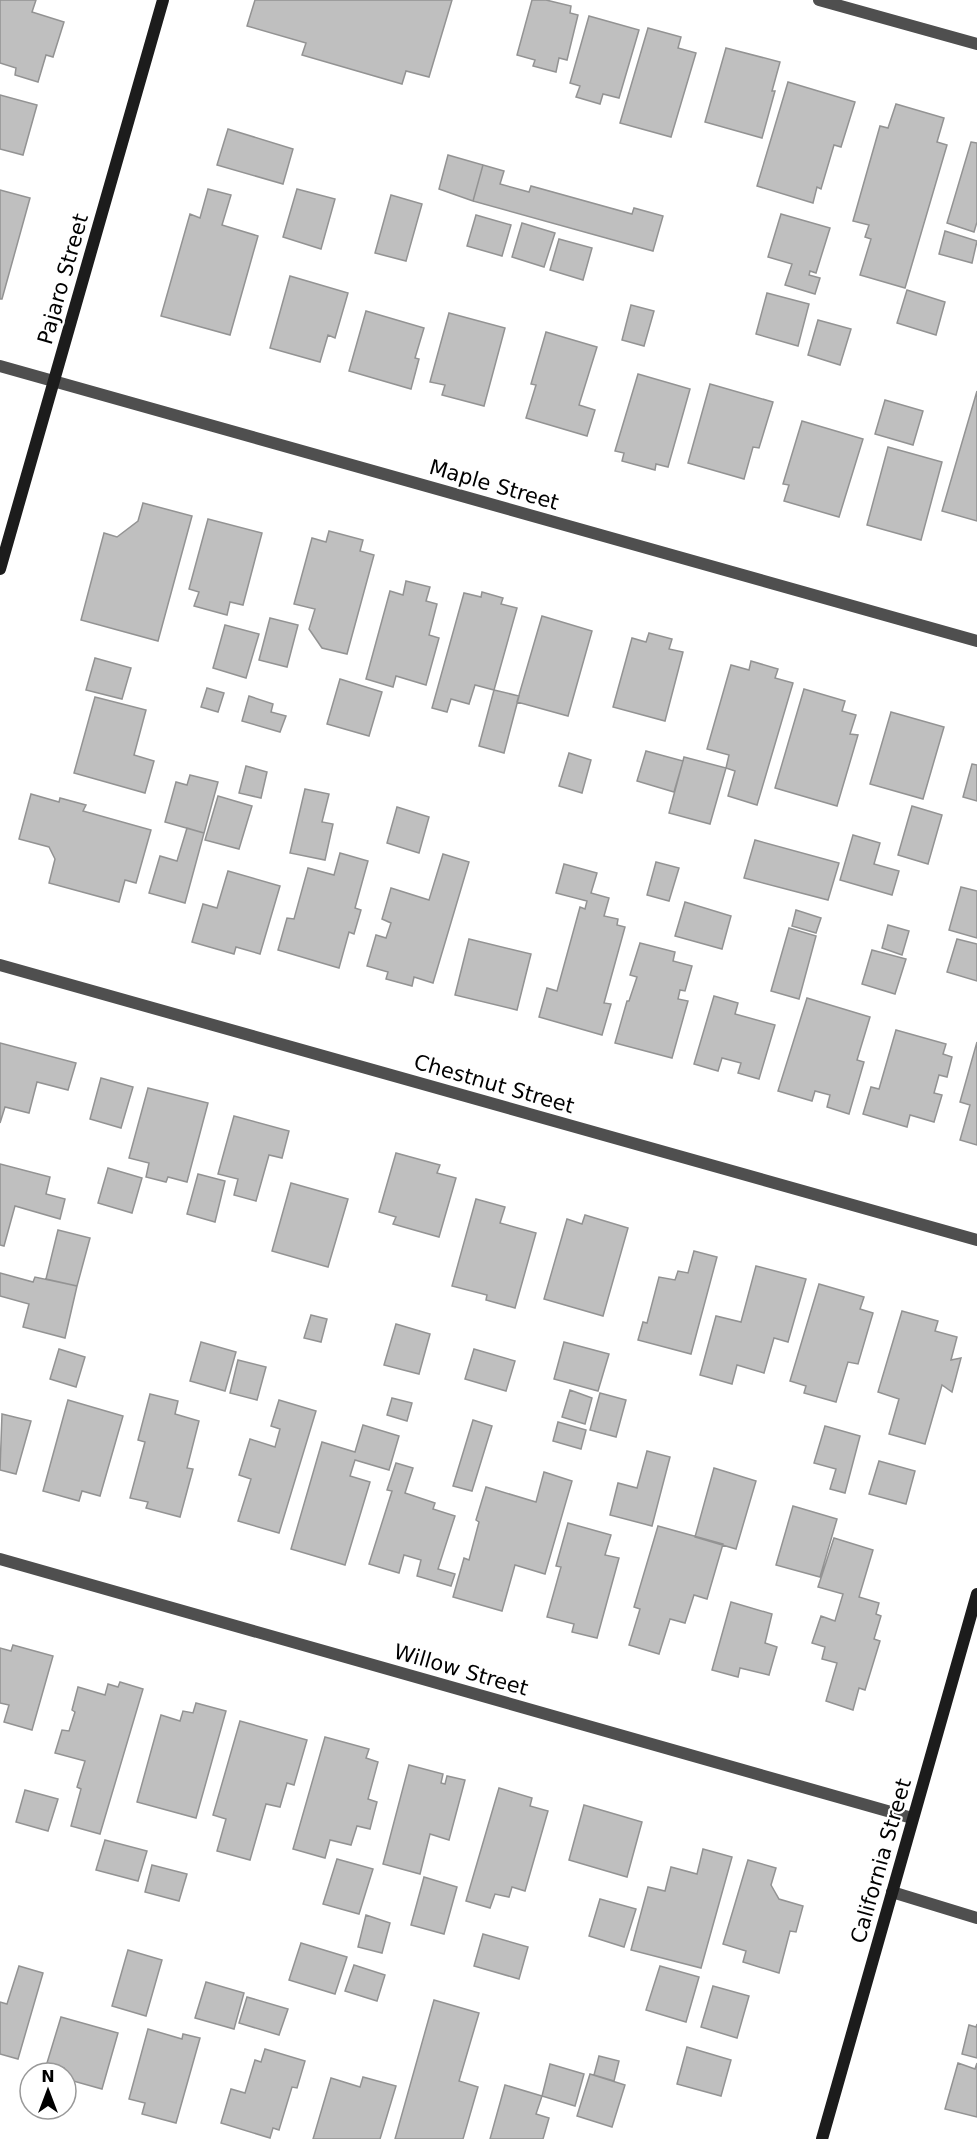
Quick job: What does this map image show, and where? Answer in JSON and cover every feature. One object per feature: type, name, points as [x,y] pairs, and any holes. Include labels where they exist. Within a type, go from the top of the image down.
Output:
[{"type":"street","name":"Pajaro Street","points":[[0,569],[163,0]]},
{"type":"street","points":[[819,0],[977,44]]},
{"type":"street","name":"Maple Street","points":[[0,366],[977,641]]},
{"type":"street","name":"Chestnut Street","points":[[0,965],[977,1240]]},
{"type":"street","name":"Willow Street","points":[[0,1559],[912,1818]]},
{"type":"street","name":"California Street","points":[[822,2139],[977,1594]]},
{"type":"street","points":[[892,1892],[977,1918]]},
{"type":"building","points":[[0,0],[36,0],[32,12],[64,22],[53,57],[46,55],[38,82],[15,75],[16,68],[0,63]]},
{"type":"building","points":[[255,0],[452,0],[429,77],[406,71],[402,84],[302,55],[306,43],[247,26]]},
{"type":"building","points":[[532,0],[546,0],[571,6],[570,13],[578,15],[567,60],[559,58],[556,72],[533,66],[535,60],[517,55]]},
{"type":"building","points":[[589,16],[639,30],[619,98],[603,94],[600,104],[576,97],[580,86],[570,83]]},
{"type":"building","points":[[648,28],[681,37],[678,48],[696,53],[671,137],[620,123]]},
{"type":"building","points":[[726,48],[780,62],[772,91],[775,91],[762,138],[705,122]]},
{"type":"building","points":[[788,82],[855,102],[841,147],[834,145],[821,189],[817,187],[813,203],[757,186]]},
{"type":"building","points":[[0,95],[37,105],[23,155],[0,149]]},
{"type":"building","points":[[896,104],[944,118],[937,142],[947,145],[905,288],[860,275],[871,239],[865,237],[869,225],[853,221],[880,126],[888,128]]},
{"type":"building","points":[[228,129],[293,149],[283,184],[217,165]]},
{"type":"building","points":[[971,142],[977,143],[977,222],[974,232],[947,223]]},
{"type":"building","points":[[448,155],[483,165],[473,201],[439,189]]},
{"type":"building","points":[[483,165],[504,171],[500,184],[529,192],[531,186],[632,214],[634,208],[663,216],[653,251],[473,201]]},
{"type":"building","points":[[208,189],[231,195],[222,225],[258,236],[230,335],[161,316],[190,214],[200,218]]},
{"type":"building","points":[[297,189],[335,199],[321,249],[283,237]]},
{"type":"building","points":[[0,190],[30,198],[2,299],[0,299]]},
{"type":"building","points":[[391,195],[422,204],[406,261],[375,253]]},
{"type":"building","points":[[781,214],[830,228],[816,273],[810,271],[809,275],[820,278],[815,294],[785,285],[792,264],[768,257]]},
{"type":"building","points":[[476,215],[511,225],[502,256],[467,246]]},
{"type":"building","points":[[522,223],[555,233],[544,267],[512,257]]},
{"type":"building","points":[[945,231],[977,241],[972,263],[939,254]]},
{"type":"building","points":[[559,239],[592,248],[583,280],[550,270]]},
{"type":"building","points":[[290,276],[348,293],[335,338],[328,335],[320,362],[270,348]]},
{"type":"building","points":[[907,290],[945,302],[936,335],[897,323]]},
{"type":"building","points":[[767,293],[809,304],[798,346],[756,334]]},
{"type":"building","points":[[631,305],[654,311],[644,346],[622,340]]},
{"type":"building","points":[[366,311],[424,328],[415,358],[419,359],[411,389],[349,371]]},
{"type":"building","points":[[449,313],[505,328],[484,406],[442,395],[445,385],[430,382]]},
{"type":"building","points":[[818,320],[851,329],[840,365],[808,355]]},
{"type":"building","points":[[546,332],[597,347],[579,405],[595,410],[587,436],[526,418],[536,385],[531,384]]},
{"type":"building","points":[[638,374],[690,389],[668,467],[656,464],[655,470],[622,461],[624,453],[615,451]]},
{"type":"building","points":[[710,384],[773,402],[759,448],[753,447],[744,479],[688,463]]},
{"type":"building","points":[[977,391],[977,521],[942,511]]},
{"type":"building","points":[[885,400],[923,411],[913,445],[875,434]]},
{"type":"building","points":[[802,421],[863,439],[839,517],[784,501],[789,485],[783,484]]},
{"type":"building","points":[[888,447],[942,462],[921,540],[867,525]]},
{"type":"building","points":[[143,503],[192,516],[158,641],[81,620],[104,533],[117,537],[138,521]]},
{"type":"building","points":[[208,519],[262,533],[243,605],[230,602],[227,615],[194,606],[199,592],[189,589]]},
{"type":"building","points":[[329,531],[363,540],[360,551],[374,555],[347,654],[322,648],[309,629],[315,609],[294,604],[312,538],[326,542]]},
{"type":"building","points":[[406,581],[430,587],[426,601],[437,604],[429,635],[439,638],[426,685],[396,676],[393,687],[366,679],[390,591],[403,595]]},
{"type":"building","points":[[482,592],[503,598],[501,604],[517,608],[494,690],[475,685],[469,704],[451,699],[447,712],[432,708],[464,593],[481,597]]},
{"type":"building","points":[[542,616],[592,631],[568,716],[517,702]]},
{"type":"building","points":[[270,618],[298,625],[287,667],[259,660]]},
{"type":"building","points":[[225,625],[259,634],[246,678],[213,668]]},
{"type":"building","points":[[649,633],[672,639],[669,649],[683,652],[665,721],[613,707],[632,638],[646,642]]},
{"type":"building","points":[[95,658],[131,668],[122,699],[86,690]]},
{"type":"building","points":[[751,661],[778,669],[775,678],[793,683],[757,805],[728,796],[735,771],[726,768],[729,755],[707,749],[731,665],[749,670]]},
{"type":"building","points":[[340,679],[382,692],[369,736],[327,724]]},
{"type":"building","points":[[207,688],[224,693],[218,712],[201,707]]},
{"type":"building","points":[[804,689],[845,701],[842,711],[856,715],[850,734],[858,735],[837,806],[775,788]]},
{"type":"building","points":[[494,690],[519,696],[504,753],[479,746]]},
{"type":"building","points":[[249,696],[273,704],[271,712],[286,716],[280,732],[242,721]]},
{"type":"building","points":[[95,697],[146,710],[134,755],[154,761],[145,793],[74,773]]},
{"type":"building","points":[[891,712],[944,727],[923,799],[870,784]]},
{"type":"building","points":[[646,751],[683,761],[674,792],[637,781]]},
{"type":"building","points":[[569,753],[591,760],[582,793],[559,786]]},
{"type":"building","points":[[684,757],[726,768],[710,824],[669,813]]},
{"type":"building","points":[[972,764],[977,765],[977,801],[963,797]]},
{"type":"building","points":[[246,766],[267,772],[261,798],[239,793]]},
{"type":"building","points":[[190,775],[218,782],[204,833],[165,822],[176,782],[187,785]]},
{"type":"building","points":[[305,789],[329,794],[322,822],[333,824],[325,860],[290,853]]},
{"type":"building","points":[[31,794],[59,802],[60,798],[86,805],[83,811],[151,830],[136,883],[125,880],[119,902],[49,883],[55,859],[49,847],[19,839]]},
{"type":"building","points":[[218,796],[252,806],[239,849],[205,840]]},
{"type":"building","points":[[912,806],[942,815],[928,864],[898,855]]},
{"type":"building","points":[[397,807],[429,817],[419,853],[387,843]]},
{"type":"building","points":[[187,828],[204,833],[185,903],[149,893],[160,856],[177,861]]},
{"type":"building","points":[[853,835],[880,843],[874,864],[899,871],[892,895],[840,880]]},
{"type":"building","points":[[755,840],[839,863],[828,900],[744,878]]},
{"type":"building","points":[[340,853],[368,861],[355,908],[361,910],[354,934],[349,932],[339,968],[278,950],[287,918],[294,919],[308,868],[334,875]]},
{"type":"building","points":[[443,854],[469,862],[433,983],[414,977],[412,986],[386,979],[388,972],[367,966],[376,935],[386,938],[391,923],[382,919],[391,888],[429,900]]},
{"type":"building","points":[[656,862],[679,868],[669,901],[647,895]]},
{"type":"building","points":[[564,864],[597,873],[591,893],[609,898],[604,916],[618,919],[617,925],[625,927],[604,1003],[611,1004],[602,1035],[539,1017],[547,988],[557,991],[580,907],[585,909],[587,901],[556,893]]},
{"type":"building","points":[[228,871],[280,886],[260,954],[236,947],[234,954],[192,942],[203,904],[217,908]]},
{"type":"building","points":[[961,887],[977,891],[977,938],[949,930]]},
{"type":"building","points":[[685,902],[731,916],[722,949],[675,936]]},
{"type":"building","points":[[796,910],[821,918],[816,933],[792,926]]},
{"type":"building","points":[[888,925],[909,931],[902,955],[882,948]]},
{"type":"building","points":[[789,928],[816,936],[799,999],[771,991]]},
{"type":"building","points":[[469,939],[531,954],[517,1010],[455,995]]},
{"type":"building","points":[[957,939],[977,944],[977,981],[947,972]]},
{"type":"building","points":[[640,943],[675,952],[673,961],[692,966],[685,991],[680,990],[678,999],[688,1001],[672,1058],[615,1043],[627,1001],[629,1001],[637,977],[630,975]]},
{"type":"building","points":[[872,950],[906,959],[895,994],[862,984]]},
{"type":"building","points":[[714,996],[738,1003],[735,1014],[775,1025],[759,1079],[738,1073],[741,1063],[722,1058],[718,1071],[694,1064]]},
{"type":"building","points":[[807,998],[870,1017],[857,1060],[864,1062],[849,1114],[827,1107],[830,1095],[815,1091],[812,1101],[778,1091]]},
{"type":"building","points":[[896,1030],[946,1044],[943,1054],[952,1057],[947,1077],[939,1075],[934,1093],[942,1095],[934,1122],[910,1115],[907,1127],[863,1114],[871,1087],[879,1089]]},
{"type":"building","points":[[977,1042],[977,1145],[960,1140],[970,1105],[960,1102]]},
{"type":"building","points":[[0,1043],[76,1063],[68,1090],[37,1082],[29,1113],[5,1107],[0,1123]]},
{"type":"building","points":[[101,1078],[133,1087],[121,1128],[90,1119]]},
{"type":"building","points":[[148,1088],[208,1103],[187,1182],[168,1177],[166,1182],[146,1177],[149,1163],[129,1158]]},
{"type":"building","points":[[234,1116],[289,1131],[282,1158],[269,1155],[256,1201],[234,1195],[238,1179],[218,1174]]},
{"type":"building","points":[[396,1153],[440,1165],[437,1173],[456,1178],[439,1237],[393,1224],[396,1217],[379,1212]]},
{"type":"building","points":[[0,1164],[50,1177],[46,1194],[65,1199],[60,1219],[15,1206],[4,1246],[0,1245]]},
{"type":"building","points":[[108,1168],[142,1178],[132,1213],[98,1203]]},
{"type":"building","points":[[198,1174],[225,1181],[215,1222],[187,1214]]},
{"type":"building","points":[[291,1183],[348,1199],[328,1267],[272,1251]]},
{"type":"building","points":[[476,1199],[505,1207],[500,1223],[536,1233],[515,1308],[486,1300],[487,1295],[452,1286]]},
{"type":"building","points":[[585,1215],[628,1228],[603,1316],[544,1299],[567,1219],[582,1224]]},
{"type":"building","points":[[58,1230],[90,1238],[77,1286],[46,1279]]},
{"type":"building","points":[[694,1251],[717,1257],[691,1354],[638,1340],[643,1322],[647,1323],[659,1277],[675,1280],[678,1271],[688,1273]]},
{"type":"building","points":[[756,1266],[806,1279],[788,1342],[774,1338],[764,1373],[737,1365],[732,1384],[700,1375],[716,1316],[741,1322]]},
{"type":"building","points":[[0,1273],[33,1282],[35,1277],[77,1286],[65,1338],[23,1327],[29,1304],[0,1296]]},
{"type":"building","points":[[819,1284],[864,1297],[860,1309],[873,1313],[858,1364],[848,1362],[836,1402],[804,1393],[806,1386],[790,1381]]},
{"type":"building","points":[[902,1311],[938,1321],[935,1331],[957,1337],[951,1360],[961,1358],[952,1392],[942,1385],[925,1444],[889,1434],[899,1399],[878,1392]]},
{"type":"building","points":[[311,1315],[327,1319],[321,1342],[304,1338]]},
{"type":"building","points":[[396,1324],[430,1334],[419,1374],[384,1365]]},
{"type":"building","points":[[201,1342],[236,1352],[225,1391],[190,1381]]},
{"type":"building","points":[[564,1342],[609,1354],[598,1391],[554,1379]]},
{"type":"building","points":[[59,1349],[85,1357],[76,1387],[50,1379]]},
{"type":"building","points":[[474,1349],[515,1361],[506,1391],[465,1379]]},
{"type":"building","points":[[238,1360],[266,1367],[257,1400],[230,1393]]},
{"type":"building","points":[[570,1390],[592,1398],[585,1424],[562,1417]]},
{"type":"building","points":[[600,1393],[626,1400],[616,1437],[590,1430]]},
{"type":"building","points":[[150,1394],[178,1401],[175,1414],[199,1421],[187,1468],[193,1469],[180,1517],[146,1508],[148,1502],[130,1498],[145,1442],[138,1440]]},
{"type":"building","points":[[392,1398],[412,1403],[407,1421],[387,1415]]},
{"type":"building","points":[[68,1400],[123,1416],[100,1496],[82,1491],[79,1501],[43,1491]]},
{"type":"building","points":[[279,1400],[316,1411],[279,1533],[238,1521],[251,1479],[239,1475],[250,1439],[275,1447],[280,1429],[271,1426]]},
{"type":"building","points":[[2,1414],[31,1421],[16,1474],[0,1470]]},
{"type":"building","points":[[473,1420],[492,1426],[472,1491],[453,1486]]},
{"type":"building","points":[[558,1422],[586,1430],[581,1449],[553,1441]]},
{"type":"building","points":[[363,1425],[399,1436],[389,1470],[355,1460],[350,1476],[370,1482],[345,1565],[291,1549],[322,1442],[355,1452]]},
{"type":"building","points":[[825,1426],[860,1436],[845,1493],[830,1489],[836,1469],[814,1463]]},
{"type":"building","points":[[647,1451],[670,1457],[652,1526],[610,1515],[618,1483],[637,1488]]},
{"type":"building","points":[[879,1461],[915,1471],[906,1504],[869,1494]]},
{"type":"building","points":[[396,1463],[413,1468],[405,1493],[435,1503],[433,1509],[455,1516],[438,1569],[455,1574],[451,1586],[417,1576],[421,1560],[404,1555],[399,1573],[369,1564],[392,1491],[387,1490]]},
{"type":"building","points":[[714,1468],[756,1481],[736,1549],[695,1537]]},
{"type":"building","points":[[544,1472],[572,1481],[545,1574],[515,1565],[502,1611],[453,1597],[464,1558],[469,1560],[479,1522],[476,1520],[486,1487],[536,1502]]},
{"type":"building","points":[[793,1506],[837,1519],[820,1577],[776,1565]]},
{"type":"building","points":[[568,1523],[611,1535],[605,1555],[619,1558],[597,1638],[572,1632],[574,1624],[547,1617],[561,1567],[556,1566]]},
{"type":"building","points":[[658,1526],[723,1544],[707,1599],[694,1595],[685,1623],[670,1619],[659,1654],[629,1645],[640,1609],[634,1607]]},
{"type":"building","points":[[834,1538],[873,1550],[859,1597],[879,1603],[876,1614],[881,1616],[874,1639],[880,1641],[865,1690],[859,1688],[853,1710],[826,1701],[837,1663],[822,1659],[825,1647],[812,1643],[821,1616],[835,1621],[843,1594],[818,1587]]},
{"type":"building","points":[[731,1602],[772,1614],[765,1643],[777,1647],[769,1675],[740,1668],[738,1677],[712,1670]]},
{"type":"building","points":[[13,1645],[53,1656],[32,1730],[4,1722],[9,1705],[0,1703],[0,1648],[11,1651]]},
{"type":"building","points":[[120,1682],[143,1689],[100,1834],[71,1826],[81,1789],[77,1787],[85,1761],[55,1753],[62,1730],[69,1731],[75,1712],[72,1710],[78,1687],[105,1695],[108,1684],[118,1687]]},
{"type":"building","points":[[196,1703],[226,1711],[196,1818],[137,1802],[161,1715],[180,1721],[183,1711],[193,1713]]},
{"type":"building","points":[[240,1721],[307,1740],[294,1785],[287,1783],[280,1807],[266,1804],[250,1860],[217,1851],[226,1819],[213,1815]]},
{"type":"building","points":[[325,1737],[369,1749],[366,1758],[378,1762],[368,1799],[377,1802],[370,1829],[357,1826],[351,1845],[330,1840],[325,1858],[293,1849]]},
{"type":"building","points":[[409,1765],[443,1774],[441,1783],[445,1784],[447,1776],[465,1780],[449,1840],[430,1834],[420,1874],[383,1864]]},
{"type":"building","points":[[499,1788],[532,1798],[530,1806],[548,1811],[525,1891],[512,1887],[509,1897],[495,1894],[490,1908],[466,1901]]},
{"type":"building","points":[[25,1790],[58,1799],[48,1831],[16,1822]]},
{"type":"building","points":[[584,1805],[642,1822],[627,1877],[569,1860]]},
{"type":"building","points":[[105,1840],[147,1851],[138,1881],[96,1870]]},
{"type":"building","points":[[703,1849],[732,1857],[701,1968],[631,1950],[648,1887],[665,1891],[671,1867],[697,1874]]},
{"type":"building","points":[[337,1859],[373,1869],[359,1914],[323,1904]]},
{"type":"building","points":[[748,1860],[776,1868],[771,1885],[779,1899],[803,1906],[796,1932],[790,1931],[779,1973],[743,1962],[746,1951],[723,1944]]},
{"type":"building","points":[[152,1865],[187,1874],[179,1901],[145,1892]]},
{"type":"building","points":[[424,1877],[457,1887],[444,1934],[411,1925]]},
{"type":"building","points":[[600,1899],[636,1909],[624,1947],[589,1936]]},
{"type":"building","points":[[366,1915],[390,1923],[382,1953],[358,1947]]},
{"type":"building","points":[[483,1934],[528,1947],[519,1979],[474,1966]]},
{"type":"building","points":[[301,1943],[347,1957],[335,1994],[289,1980]]},
{"type":"building","points":[[128,1950],[162,1960],[146,2016],[112,2006]]},
{"type":"building","points":[[354,1965],[385,1975],[377,2001],[345,1991]]},
{"type":"building","points":[[19,1966],[43,1973],[18,2059],[0,2054],[0,2002],[7,2004]]},
{"type":"building","points":[[660,1966],[699,1977],[686,2022],[646,2010]]},
{"type":"building","points":[[206,1982],[244,1993],[234,2029],[195,2018]]},
{"type":"building","points":[[713,1986],[749,1996],[737,2038],[701,2027]]},
{"type":"building","points":[[247,1997],[288,2009],[279,2035],[239,2023]]},
{"type":"building","points":[[434,2000],[479,2013],[459,2081],[478,2087],[463,2139],[395,2139]]},
{"type":"building","points":[[61,2017],[118,2033],[102,2089],[78,2082],[78,2061],[48,2061]]},
{"type":"building","points":[[977,2024],[977,2058],[962,2054],[969,2025],[976,2027]]},
{"type":"building","points":[[148,2029],[182,2039],[183,2034],[200,2038],[176,2123],[142,2114],[145,2103],[129,2099]]},
{"type":"building","points":[[687,2047],[731,2060],[721,2096],[677,2084]]},
{"type":"building","points":[[265,2049],[305,2061],[297,2088],[292,2087],[279,2130],[273,2128],[270,2138],[221,2123],[231,2089],[245,2093],[255,2060],[261,2062]]},
{"type":"building","points":[[599,2056],[619,2061],[614,2081],[594,2075]]},
{"type":"building","points":[[958,2063],[975,2069],[977,2063],[977,2117],[945,2109]]},
{"type":"building","points":[[550,2064],[584,2074],[575,2106],[542,2096]]},
{"type":"building","points":[[590,2074],[625,2085],[612,2127],[577,2116]]},
{"type":"building","points":[[363,2077],[396,2086],[380,2139],[313,2139],[331,2078],[360,2087]]},
{"type":"building","points":[[505,2085],[542,2096],[536,2114],[549,2118],[543,2139],[490,2139]]}]
